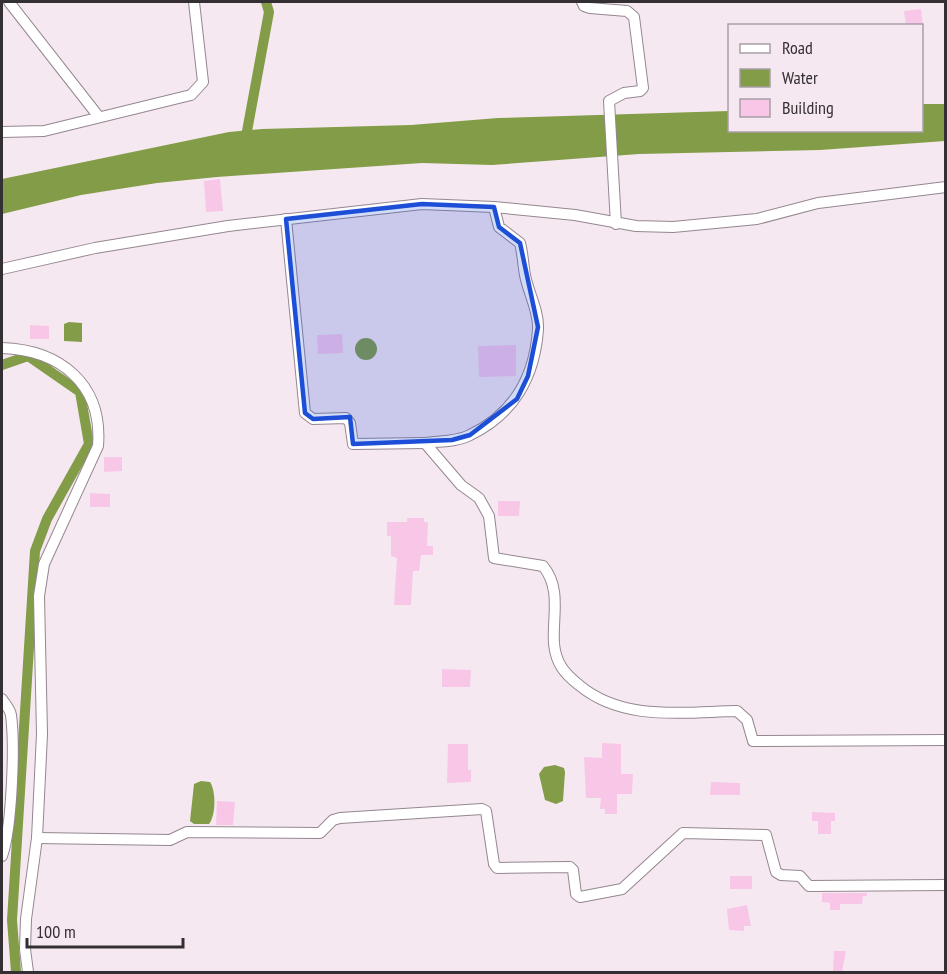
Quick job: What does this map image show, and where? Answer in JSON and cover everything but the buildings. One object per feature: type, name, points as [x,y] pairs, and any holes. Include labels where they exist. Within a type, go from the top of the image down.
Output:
[{"type":"street","points":[[9,2],[99,117]]},
{"type":"street","points":[[2,132],[44,131],[180,98],[199,88],[203,82],[203,70],[194,2]]},
{"type":"street","points":[[582,2],[584,6],[590,8],[627,11],[634,17],[643,88],[637,92],[615,96],[609,101],[616,224]]},
{"type":"street","points":[[2,269],[96,248],[286,219],[422,204],[494,207],[575,215],[616,224],[673,227],[742,220],[818,203],[945,187]]},
{"type":"street","points":[[286,219],[305,413],[313,419],[346,418],[350,423],[353,444],[425,443],[470,435],[517,399],[528,376],[538,327],[535,312],[525,275],[520,243],[499,227],[494,207]]},
{"type":"street","points":[[2,348],[24,348],[70,368],[83,382],[92,400],[100,428],[98,446],[44,564],[39,596],[42,734],[37,838],[26,919],[25,949],[28,972]]},
{"type":"street","points":[[425,443],[461,485],[479,498],[489,516],[494,558],[543,566],[553,578],[554,646],[562,672],[587,692],[615,706],[641,712],[737,711],[747,720],[753,741],[945,740]]},
{"type":"street","points":[[2,699],[10,712],[11,756],[9,809],[2,856]]},
{"type":"street","points":[[37,838],[170,840],[187,832],[320,833],[333,820],[340,818],[482,809],[486,811],[494,864],[497,868],[570,867],[573,870],[576,894],[580,897],[622,889],[683,833],[766,835],[776,872],[781,876],[800,876],[809,886],[945,885]]},
{"type":"highlighted area","points":[[422,204],[494,207],[499,227],[520,243],[538,327],[528,376],[517,399],[470,435],[452,440],[353,444],[350,417],[313,419],[305,413],[286,219]]},
{"type":"water","points":[[923,104],[945,104],[945,141],[820,150],[639,154],[492,165],[422,163],[217,177],[157,183],[81,195],[2,214],[2,179],[229,132],[411,125],[498,118],[728,111],[728,132],[923,132]]},
{"type":"water","points":[[82,323],[82,342],[64,341],[64,324]]},
{"type":"water","points":[[366,338],[374,341],[377,349],[374,357],[366,360],[358,357],[355,349],[358,341]]},
{"type":"water","points":[[555,765],[564,768],[565,772],[563,801],[556,804],[545,800],[539,774],[544,767]]},
{"type":"water","points":[[201,781],[210,782],[213,791],[214,809],[209,824],[194,824],[190,821],[194,784]]},
{"type":"waterway","points":[[245,142],[269,12],[266,2]]},
{"type":"waterway","points":[[2,365],[28,356],[80,392],[89,444],[47,519],[35,551],[12,920],[16,972]]}]
